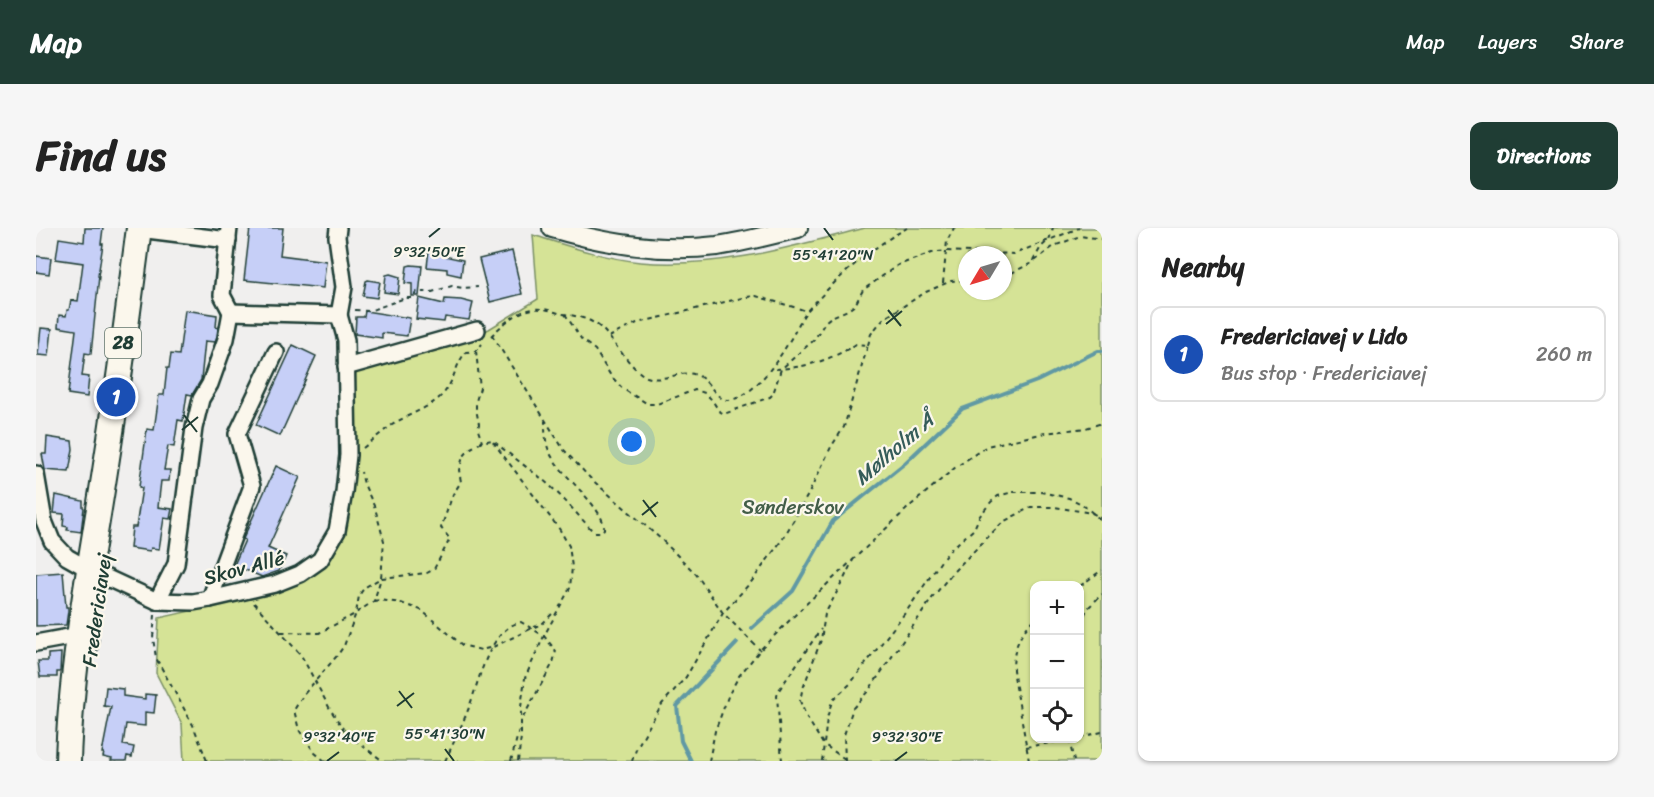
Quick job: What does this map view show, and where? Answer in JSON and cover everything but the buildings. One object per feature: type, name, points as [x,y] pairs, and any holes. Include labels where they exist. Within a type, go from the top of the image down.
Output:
[{"type":"main road","name":"Fredericiavej","points":[[69,761],[69,720],[80,635],[110,504],[108,457],[139,228]]},
{"type":"main road","name":"Fredericiavej","points":[[69,761],[81,722],[96,573]]},
{"type":"street","name":"Fredericiavej","points":[[139,228],[228,234],[222,295],[231,312]]},
{"type":"street","points":[[157,601],[176,564],[194,428],[201,399],[210,384],[226,339],[231,312],[340,311],[344,287],[337,237],[338,228]]},
{"type":"street","points":[[552,228],[626,246],[674,248],[716,246],[798,228]]},
{"type":"street","name":"Skov Allé","points":[[36,474],[44,521],[52,541],[67,557],[157,601],[193,603],[275,584],[300,574],[321,560],[337,531],[344,492],[348,455],[346,340],[340,311]]},
{"type":"street","points":[[346,367],[477,330]]},
{"type":"street","points":[[210,599],[252,486],[237,434],[276,352]]},
{"type":"street","points":[[36,644],[80,635]]},
{"type":"path","points":[[374,601],[381,578],[384,541],[375,508],[359,467],[348,455],[360,450],[393,424],[432,404],[454,379],[459,361],[466,352],[476,351],[502,324],[531,309],[549,310],[590,320],[595,322],[638,371],[646,376],[657,379],[686,374],[697,375],[710,385],[718,396],[723,399],[734,399],[758,384],[773,369],[807,311],[846,272],[871,250],[907,228]]},
{"type":"path","points":[[632,761],[637,747],[662,704],[686,677],[723,614],[752,581],[784,537],[809,493],[831,447],[844,427],[871,334],[883,319],[944,283],[945,251],[954,228]]},
{"type":"path","points":[[1032,263],[1049,240],[1053,228]]},
{"type":"path","points":[[565,314],[582,340],[595,350],[611,376],[623,389],[648,404],[657,404],[695,390],[705,393],[724,414],[770,397],[781,369],[814,340],[826,321],[855,305],[863,290],[898,265],[945,251],[1014,254],[1079,228]]},
{"type":"path","points":[[1012,273],[1032,263],[1054,246],[1080,236],[1102,239]]},
{"type":"path","points":[[926,292],[951,281],[958,281]]},
{"type":"path","points":[[340,311],[369,311],[405,298],[412,298],[417,292],[432,292],[452,286],[477,287]]},
{"type":"path","points":[[609,337],[637,323],[746,297],[756,296],[807,311]]},
{"type":"path","points":[[492,334],[564,450],[591,479],[662,540],[696,574],[723,614],[760,650]]},
{"type":"path","points":[[773,369],[820,362],[856,344],[868,345]]},
{"type":"path","points":[[476,351],[480,388],[476,409],[482,442]]},
{"type":"path","points":[[492,440],[562,498],[591,529],[601,532],[604,525],[593,506],[559,467],[550,453],[545,437],[545,421]]},
{"type":"path","points":[[709,761],[715,731],[729,694],[739,676],[760,650],[854,557],[956,466],[987,447],[1045,433],[1086,428],[1102,423]]},
{"type":"path","points":[[325,761],[315,753],[299,730],[294,710],[304,694],[344,646],[362,591],[381,578],[427,573],[434,569],[450,539],[441,528],[453,494],[460,482],[461,461],[467,452],[482,442],[492,440]]},
{"type":"path","points":[[492,440],[560,530],[569,546],[572,567],[570,588],[525,678],[518,761]]},
{"type":"path","points":[[822,761],[827,718],[832,701],[850,684],[950,550],[974,529],[979,517],[991,502],[998,496],[1013,492],[1041,492],[1069,498],[1082,504],[1102,520]]},
{"type":"path","points":[[845,760],[844,735],[853,708],[952,573],[1004,522],[1031,507],[1054,507],[1092,513]]},
{"type":"path","points":[[845,760],[823,744],[800,701],[820,640],[825,614],[854,557]]},
{"type":"path","points":[[1084,583],[1102,570]]},
{"type":"path","points":[[242,591],[301,655],[344,730],[383,761]]},
{"type":"path","points":[[1084,616],[1102,594]]},
{"type":"path","points":[[281,632],[319,633],[374,601],[380,600],[401,603],[421,610],[462,645],[481,650],[493,647],[543,623],[558,609]]},
{"type":"path","points":[[157,601],[153,638],[156,658],[193,725],[207,761]]},
{"type":"path","points":[[445,761],[493,647],[508,627],[521,622],[544,636],[556,651],[553,663],[521,722],[511,761]]},
{"type":"path","points":[[1029,761],[1013,670],[1013,656],[1018,640],[1030,624]]},
{"type":"path","points":[[782,761],[777,696],[823,627]]},
{"type":"path","points":[[1084,736],[1102,732]]},
{"type":"path","points":[[1026,747],[1048,743]]},
{"type":"path","points":[[1070,743],[1074,761]]},
{"type":"green space","name":"Sønderskov","points":[[865,228],[1102,228],[1102,761],[184,761],[182,724],[156,673],[159,618],[271,593],[297,582],[343,524],[351,373],[468,339],[538,299],[533,235],[613,258],[640,262],[697,262],[782,249]]},
{"type":"waterway","name":"Mølholm Å","points":[[752,628],[793,591],[833,521],[905,463],[962,409],[1037,381],[1102,351]]},
{"type":"waterway","name":"Mølholm Å","points":[[691,761],[681,741],[677,706],[737,643]]},
{"type":"place","name":"Fredericiavej v Lido","points":[[116,397]]}]
